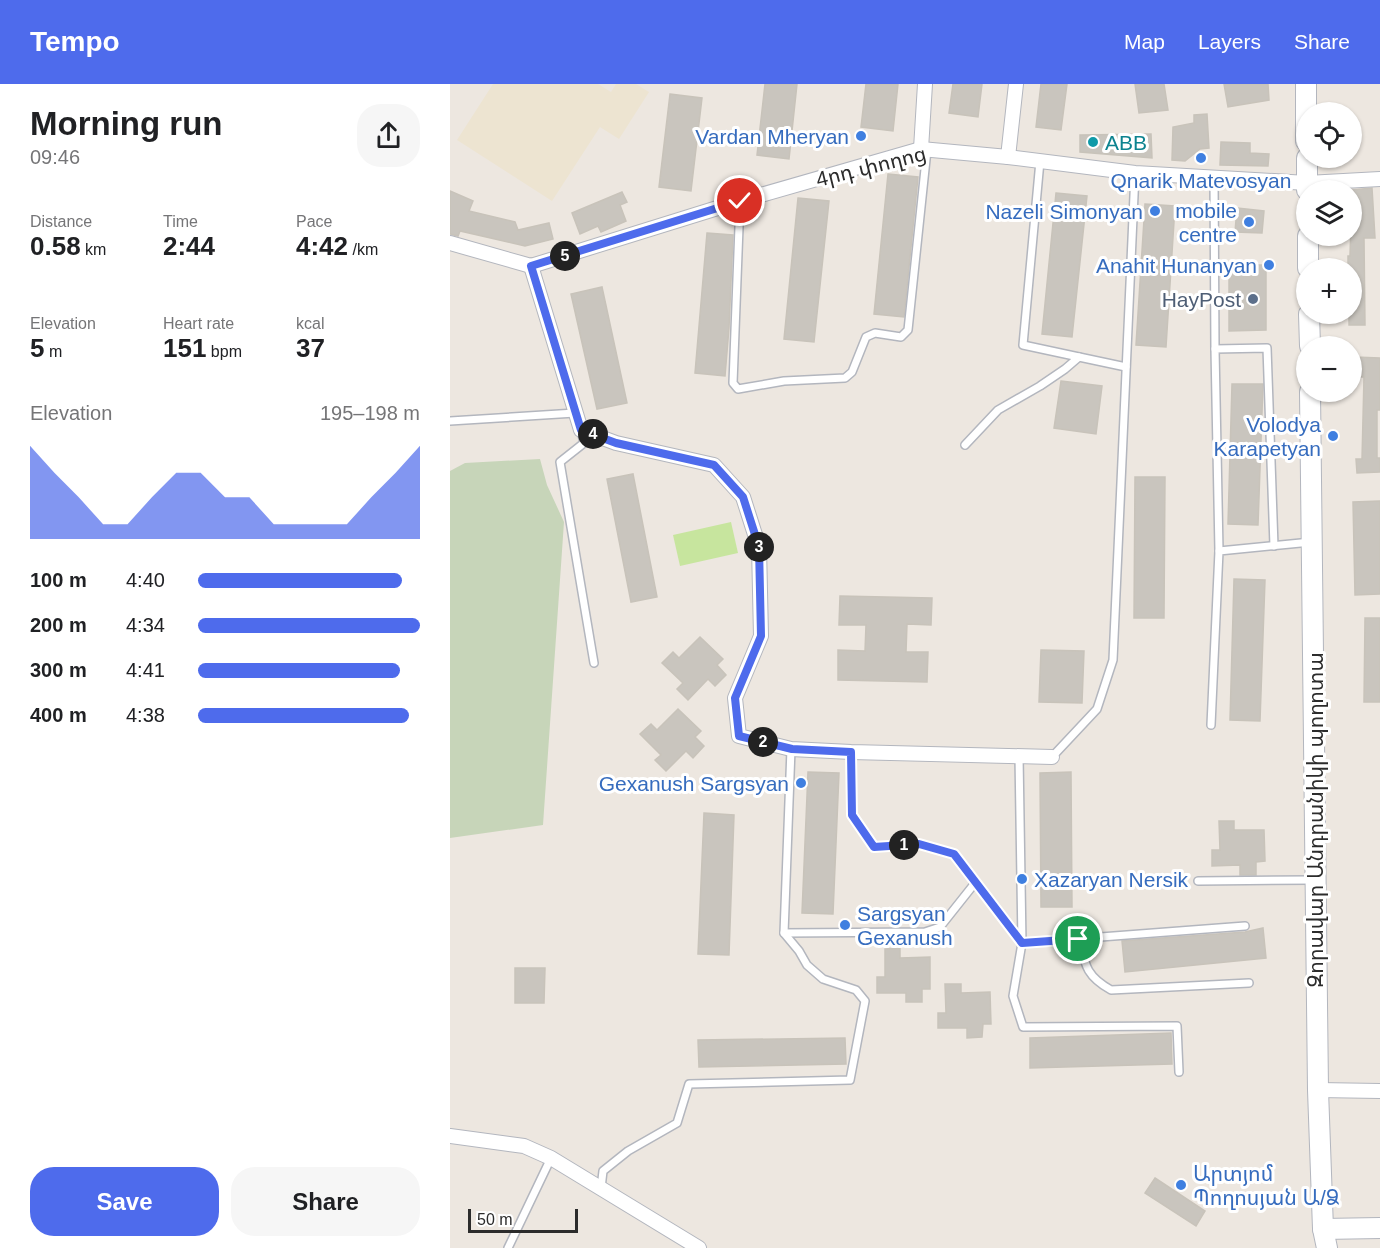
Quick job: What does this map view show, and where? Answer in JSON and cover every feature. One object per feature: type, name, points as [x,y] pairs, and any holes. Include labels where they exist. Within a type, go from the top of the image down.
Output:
[{"type":"main road","points":[[1306,84],[1306,102]]},
{"type":"main road","name":"Զորավար Անդրանիկի պողոտա","points":[[1310,402],[1318,1090],[1325,1239]]},
{"type":"main road","points":[[1325,1239],[1380,1228]]},
{"type":"street","points":[[924,149],[925,84]]},
{"type":"street","points":[[1008,157],[1016,84]]},
{"type":"street","name":"4րդ փողոց","points":[[531,266],[740,201],[924,149],[1135,172],[1296,186]]},
{"type":"street","name":"4րդ փողոց","points":[[1362,182],[1380,180]]},
{"type":"street","points":[[450,243],[531,266],[581,430],[616,443],[714,465],[743,497],[759,547],[761,636],[735,698],[739,736],[792,749],[1052,757]]},
{"type":"street","points":[[1318,1090],[1380,1091]]},
{"type":"street","points":[[450,1136],[524,1146],[550,1158],[699,1248]]},
{"type":"lane","points":[[740,201],[733,383],[738,390],[784,381],[845,378],[852,372],[866,337],[875,333],[901,337],[908,330],[924,149]]},
{"type":"lane","points":[[1040,161],[1023,345],[1126,367]]},
{"type":"lane","points":[[1052,757],[1097,709],[1113,660],[1135,172]]},
{"type":"lane","points":[[1211,725],[1219,551],[1214,177]]},
{"type":"lane","points":[[1215,349],[1266,348],[1274,546]]},
{"type":"lane","points":[[965,445],[998,410],[1040,386],[1079,357]]},
{"type":"lane","points":[[450,422],[575,413]]},
{"type":"lane","points":[[581,430],[584,443],[560,462],[594,663]]},
{"type":"lane","points":[[1219,551],[1313,542]]},
{"type":"lane","points":[[601,1190],[603,1170],[628,1151],[677,1123],[689,1084],[850,1080],[865,1001],[856,990],[823,979],[807,965],[784,933],[792,749]]},
{"type":"lane","points":[[851,752],[852,815],[874,847],[919,844],[954,854],[1022,943]]},
{"type":"lane","points":[[1019,756],[1022,943],[1013,996],[1023,1028],[1177,1026],[1179,1072]]},
{"type":"lane","points":[[1198,880],[1316,880]]},
{"type":"lane","points":[[784,933],[925,932],[940,927],[975,883]]},
{"type":"lane","points":[[1022,943],[1245,926]]},
{"type":"lane","points":[[1078,939],[1087,970],[1096,981],[1111,990],[1249,982]]},
{"type":"lane","points":[[508,1248],[550,1158]]},
{"type":"shaded area","points":[[493,84],[598,84],[611,92],[616,84],[636,84],[649,92],[619,139],[600,127],[552,201],[457,140]]},
{"type":"green space","points":[[540,459],[547,485],[564,522],[543,825],[450,838],[450,471],[465,463]]},
{"type":"green space","points":[[731,522],[738,553],[680,566],[673,535]]},
{"type":"building","points":[[765,84],[797,84],[789,159],[757,155]]},
{"type":"building","points":[[866,84],[898,84],[893,131],[861,127]]},
{"type":"building","points":[[953,84],[982,84],[978,117],[949,113]]},
{"type":"building","points":[[1041,84],[1067,84],[1061,130],[1036,127]]},
{"type":"building","points":[[1135,84],[1164,84],[1168,110],[1139,113]]},
{"type":"building","points":[[1224,84],[1268,84],[1269,100],[1228,107]]},
{"type":"building","points":[[670,94],[702,98],[691,191],[659,187]]},
{"type":"building","points":[[1207,114],[1209,148],[1200,149],[1185,161],[1172,160],[1173,127],[1194,123],[1194,115]]},
{"type":"building","points":[[1151,134],[1152,158],[1080,152],[1080,135]]},
{"type":"building","points":[[1221,142],[1250,143],[1250,153],[1269,154],[1268,166],[1220,165]]},
{"type":"building","points":[[888,174],[918,177],[904,317],[874,314]]},
{"type":"building","points":[[1372,188],[1375,238],[1364,238],[1365,325],[1349,325],[1362,324],[1362,258],[1348,258],[1348,256],[1350,256],[1350,246],[1362,246],[1362,189]]},
{"type":"building","points":[[450,191],[473,201],[469,211],[515,222],[518,230],[549,223],[553,239],[525,246],[460,231],[458,236],[450,234]]},
{"type":"building","points":[[622,192],[627,202],[620,205],[626,221],[601,232],[598,226],[580,234],[572,213]]},
{"type":"building","points":[[1056,193],[1087,196],[1072,337],[1042,334]]},
{"type":"building","points":[[798,198],[829,201],[814,342],[784,339]]},
{"type":"building","points":[[1145,204],[1175,206],[1166,347],[1136,345]]},
{"type":"building","name":"mobile centre","points":[[1237,208],[1264,211],[1262,233],[1235,232]]},
{"type":"building","points":[[707,233],[733,235],[725,376],[695,373]]},
{"type":"building","points":[[1229,265],[1266,265],[1266,330],[1229,331]]},
{"type":"building","points":[[602,287],[627,403],[597,409],[571,294]]},
{"type":"building","points":[[1362,357],[1380,358],[1377,458],[1380,458],[1380,472],[1357,473],[1356,459],[1362,459],[1364,377],[1362,377]]},
{"type":"building","points":[[1061,381],[1102,386],[1096,434],[1054,428]]},
{"type":"building","points":[[1232,384],[1263,384],[1258,525],[1228,524]]},
{"type":"building","points":[[633,474],[657,597],[631,602],[607,479]]},
{"type":"building","points":[[1135,477],[1165,477],[1164,618],[1134,618]]},
{"type":"building","points":[[1380,501],[1380,594],[1355,595],[1353,502]]},
{"type":"building","points":[[1234,579],[1265,580],[1260,721],[1230,720]]},
{"type":"building","points":[[840,596],[932,598],[931,625],[907,624],[906,652],[928,652],[927,682],[838,680],[838,650],[865,651],[866,625],[839,625]]},
{"type":"building","points":[[1365,618],[1380,618],[1380,702],[1364,702]]},
{"type":"building","points":[[700,637],[723,659],[717,665],[726,675],[715,686],[708,679],[688,700],[677,689],[683,683],[662,663],[673,652],[679,658]]},
{"type":"building","points":[[1041,650],[1084,651],[1082,703],[1039,702]]},
{"type":"building","points":[[678,709],[701,731],[695,737],[704,746],[693,758],[686,751],[666,771],[655,760],[661,755],[640,734],[651,724],[657,730]]},
{"type":"building","points":[[808,772],[839,773],[833,914],[802,913]]},
{"type":"building","points":[[1071,772],[1072,907],[1041,907],[1040,773]]},
{"type":"building","points":[[704,813],[734,815],[729,955],[698,954]]},
{"type":"building","points":[[1219,821],[1234,821],[1234,830],[1264,830],[1265,861],[1256,862],[1256,875],[1240,875],[1240,865],[1212,866],[1212,850],[1220,850]]},
{"type":"building","points":[[1263,928],[1266,958],[1125,972],[1122,941],[1245,932]]},
{"type":"building","points":[[900,948],[900,958],[930,957],[930,989],[922,989],[922,1002],[906,1002],[906,993],[877,993],[877,977],[885,977],[885,949]]},
{"type":"building","points":[[515,968],[545,968],[544,1003],[515,1003]]},
{"type":"building","points":[[945,984],[961,984],[961,993],[990,992],[991,1024],[983,1024],[982,1037],[967,1038],[967,1028],[938,1028],[938,1013],[946,1013]]},
{"type":"building","points":[[1171,1033],[1172,1064],[1030,1068],[1030,1038]]},
{"type":"building","points":[[845,1038],[846,1064],[699,1067],[698,1040]]},
{"type":"building","points":[[1155,1178],[1205,1211],[1196,1226],[1145,1193]]},
{"type":"place","name":"Vardan Mheryan","points":[[861,136]]},
{"type":"place","name":"ABB","points":[[1093,142]]},
{"type":"place","name":"Qnarik Matevosyan","points":[[1201,158]]},
{"type":"place","name":"Nazeli Simonyan","points":[[1155,211]]},
{"type":"place","name":"mobile centre","points":[[1249,222]]},
{"type":"place","name":"Anahit Hunanyan","points":[[1269,265]]},
{"type":"place","name":"HayPost","points":[[1253,299]]},
{"type":"place","name":"Volodya Karapetyan","points":[[1333,436]]},
{"type":"place","name":"Gexanush Sargsyan","points":[[801,783]]},
{"type":"place","name":"Xazaryan Nersik","points":[[1022,879]]},
{"type":"place","name":"Sargsyan Gexanush","points":[[845,925]]},
{"type":"place","name":"Արտյոմ Պողոսյան Ա/Ձ","points":[[1181,1185]]},
{"type":"route","points":[[740,201],[531,266],[581,430],[616,443],[714,465],[743,497],[759,547],[761,636],[735,698],[739,736],[792,749],[851,752],[852,815],[874,847],[919,844],[954,854],[1022,943],[1078,939]]}]
